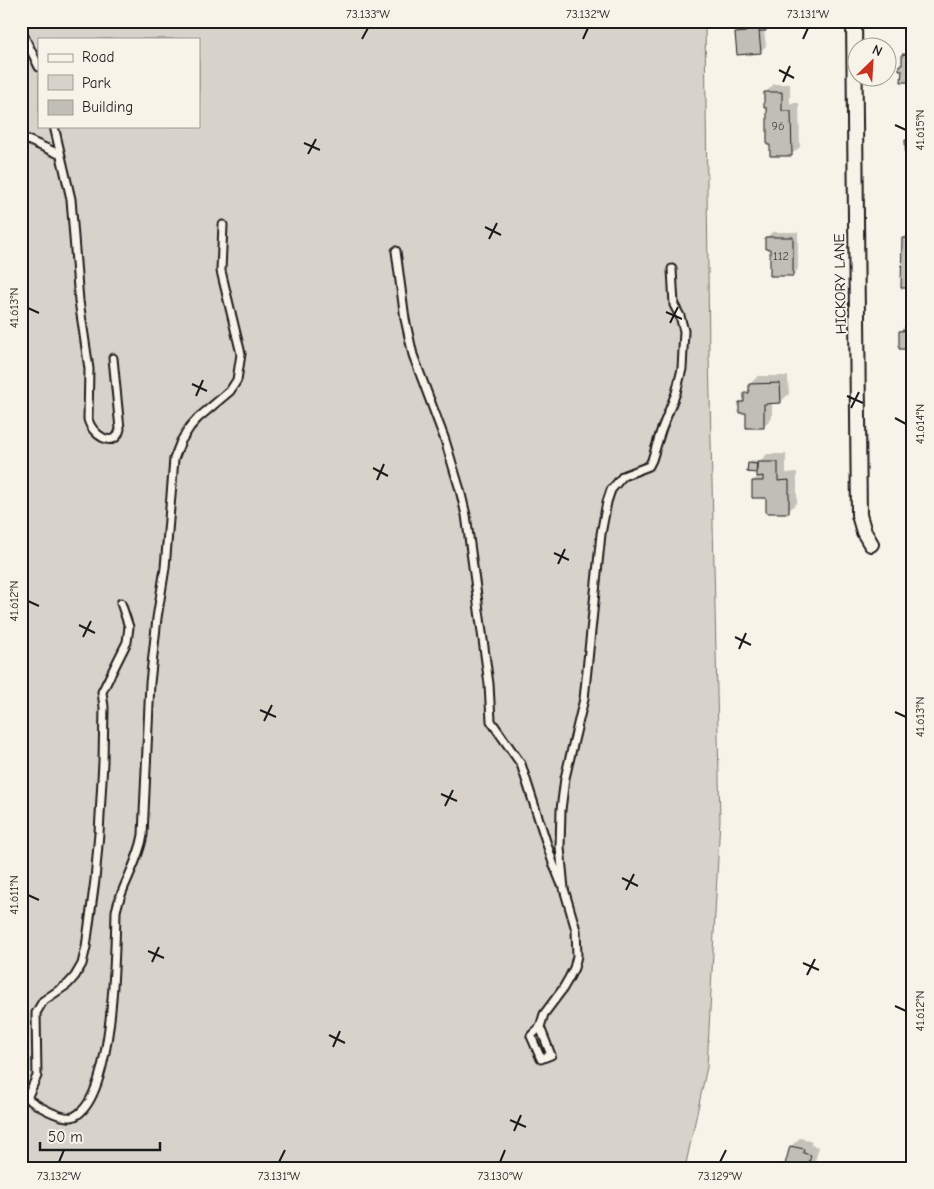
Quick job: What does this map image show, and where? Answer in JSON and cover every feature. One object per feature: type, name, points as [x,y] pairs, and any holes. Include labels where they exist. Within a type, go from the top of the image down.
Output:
[{"type":"street","name":"HICKORY LANE","points":[[854,21],[859,515],[864,532],[871,544]]},
{"type":"lane","points":[[21,30],[38,65]]},
{"type":"lane","points":[[54,128],[71,199],[79,301],[89,369],[88,419],[93,431],[103,438],[109,439],[115,438],[119,434],[120,429],[113,358]]},
{"type":"lane","points":[[21,138],[59,154]]},
{"type":"lane","points":[[121,603],[129,627],[127,642],[102,692],[104,707],[99,833],[86,947],[82,964],[75,976],[68,984],[43,1001],[36,1013],[37,1076],[24,1098],[49,1111],[69,1118],[74,1117],[87,1106],[94,1092],[102,1064],[112,1003],[116,912],[118,902],[138,859],[143,835],[150,683],[156,618],[165,568],[174,459],[181,441],[190,427],[230,391],[240,366],[241,354],[222,271],[223,225]]},
{"type":"lane","points":[[396,251],[405,319],[413,355],[445,440],[466,515],[489,684],[491,721],[521,764],[553,863],[564,889],[576,930],[577,956],[574,968],[562,990],[544,1014],[540,1027]]},
{"type":"lane","points":[[564,889],[560,847],[561,810],[565,778],[584,699],[601,534],[607,502],[611,490],[623,476],[649,466],[676,394],[682,369],[684,330],[674,305],[672,269]]},
{"type":"green space","points":[[21,21],[705,21],[709,355],[720,819],[707,1067],[685,1168],[21,1168]]},
{"type":"building","points":[[745,21],[765,21],[766,31],[759,31],[761,53],[737,55],[735,33],[746,32]]},
{"type":"building","points":[[902,54],[913,55],[913,90],[910,90],[910,82],[901,82],[902,70],[899,70],[899,65],[902,65]]},
{"type":"building","points":[[764,92],[782,92],[782,111],[791,111],[792,156],[770,156],[770,145],[767,145],[767,108],[764,108]]},
{"type":"building","points":[[905,140],[913,140],[913,171],[908,171],[906,167]]},
{"type":"building","points":[[765,237],[793,237],[793,276],[770,276],[770,249],[765,249]]},
{"type":"building","points":[[902,238],[913,238],[913,288],[901,288]]},
{"type":"building","points":[[913,330],[913,349],[899,349],[899,331]]},
{"type":"building","points":[[780,383],[781,403],[764,404],[764,428],[746,428],[746,413],[739,413],[739,402],[744,402],[744,393],[749,393],[749,384]]},
{"type":"building","points":[[757,462],[778,462],[778,481],[789,480],[789,513],[766,513],[766,498],[752,498],[752,481],[763,481],[763,476],[757,477]]},
{"type":"building","points":[[748,463],[757,464],[756,473],[747,472]]},
{"type":"building","points":[[790,1146],[804,1149],[803,1153],[811,1155],[808,1168],[784,1168]]}]
